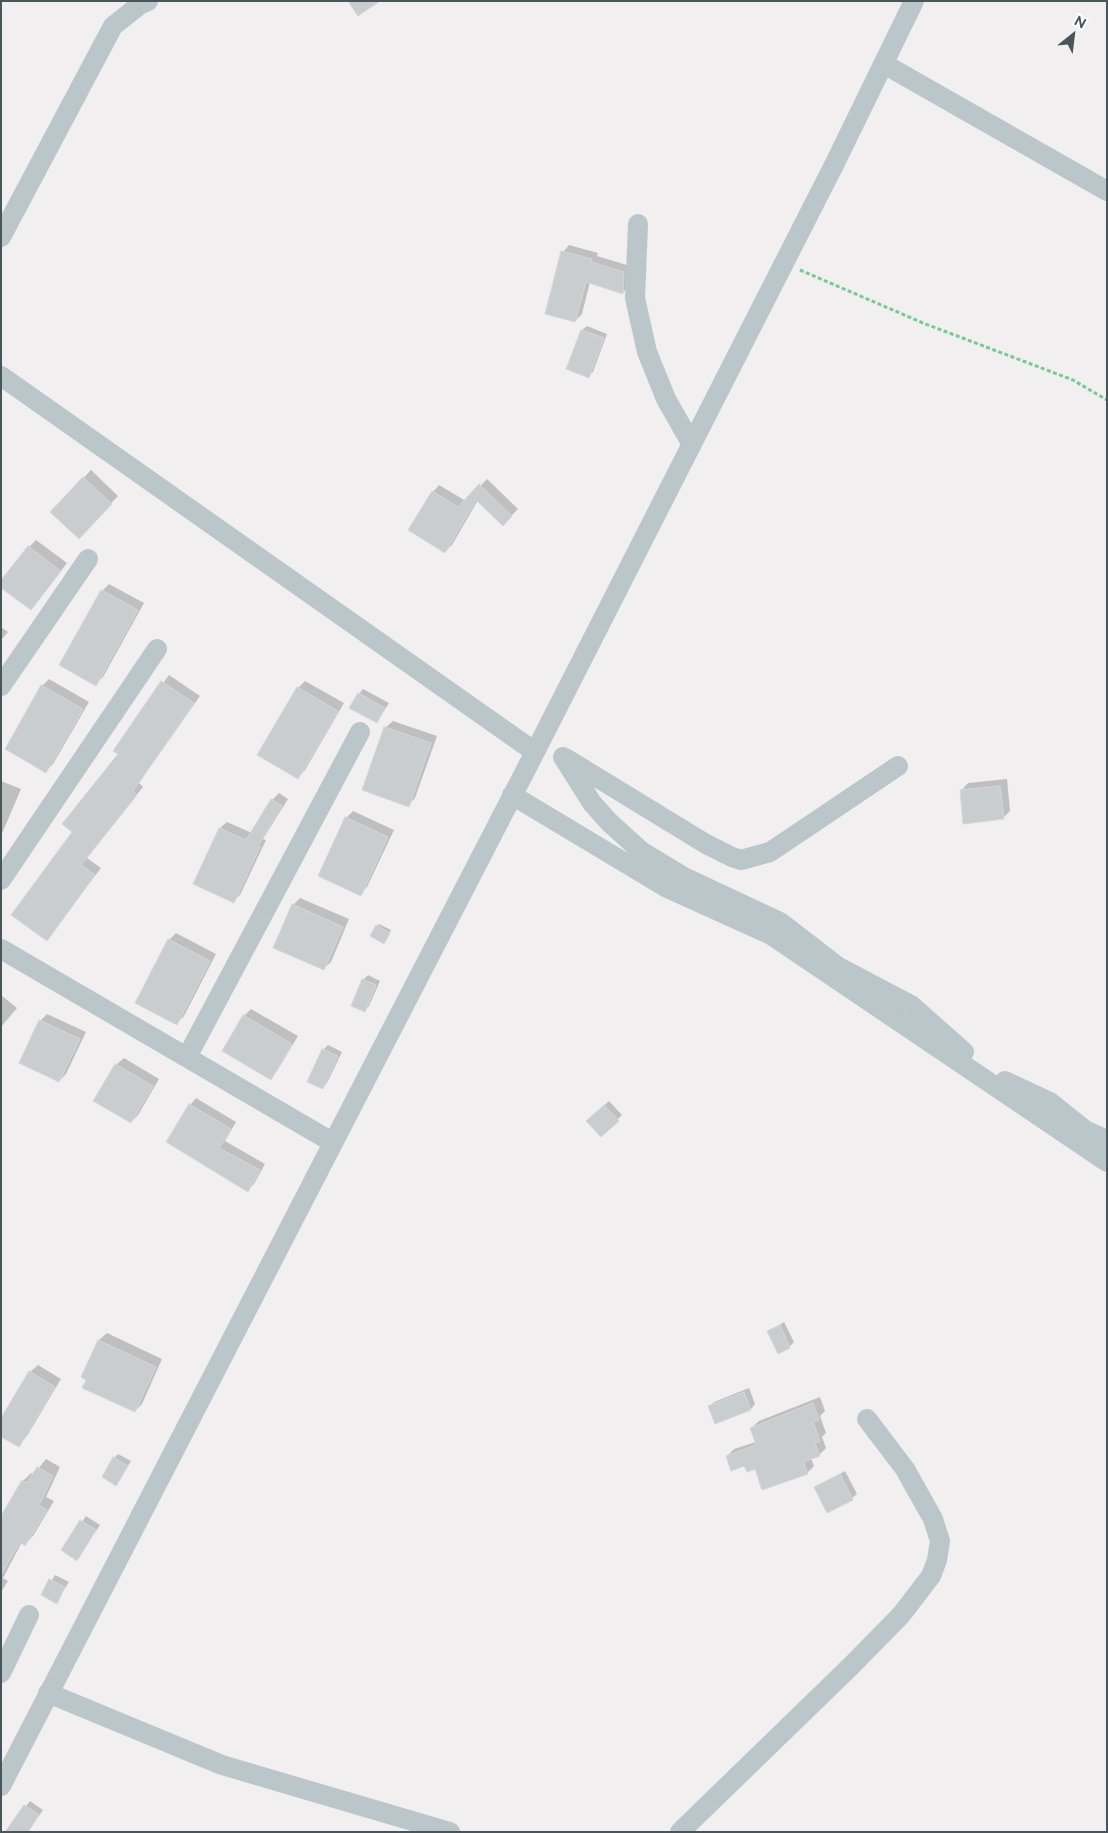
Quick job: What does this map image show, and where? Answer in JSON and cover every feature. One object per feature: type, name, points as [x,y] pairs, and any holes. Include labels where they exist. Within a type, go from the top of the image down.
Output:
[{"type":"street","points":[[1,237],[113,26],[141,4],[148,1]]},
{"type":"street","points":[[1,1786],[537,747],[884,64],[914,1]]},
{"type":"street","points":[[884,64],[1105,185]]},
{"type":"street","points":[[638,224],[635,298],[647,352],[666,399],[691,443]]},
{"type":"street","points":[[1,376],[537,747],[564,757],[673,825],[732,857],[741,860],[770,852],[898,766]]},
{"type":"street","points":[[1,686],[88,559]]},
{"type":"street","points":[[1,880],[156,649]]},
{"type":"street","points":[[187,1056],[360,732]]},
{"type":"street","points":[[564,757],[578,783],[609,822],[657,863],[780,922],[837,966],[911,1005],[988,1071],[1050,1102],[1085,1130],[1107,1140]]},
{"type":"street","points":[[512,795],[667,888],[771,935],[1107,1162]]},
{"type":"street","points":[[1,949],[332,1142]]},
{"type":"street","points":[[680,1832],[851,1666],[901,1615],[931,1576],[937,1560],[940,1541],[933,1519],[904,1469],[867,1419]]},
{"type":"street","points":[[1,1672],[29,1615]]},
{"type":"street","points":[[48,1693],[222,1765],[450,1832]]},
{"type":"path","points":[[783,263],[923,323],[1073,380],[1107,400]]},
{"type":"building","points":[[348,1],[380,1],[358,16]]},
{"type":"building","points":[[561,251],[592,259],[591,262],[624,272],[623,294],[586,282],[575,322],[545,314]]},
{"type":"building","points":[[581,330],[604,338],[589,378],[566,369]]},
{"type":"building","points":[[83,477],[112,504],[79,539],[50,512]]},
{"type":"building","points":[[479,484],[512,516],[503,526],[476,500],[445,553],[408,530],[432,491],[458,507]]},
{"type":"building","points":[[28,546],[61,571],[31,610],[1,588],[1,580]]},
{"type":"building","points":[[101,590],[138,610],[96,686],[59,665]]},
{"type":"building","points":[[161,681],[194,703],[133,791],[137,795],[81,865],[95,875],[47,941],[11,915],[72,832],[62,824],[118,754],[113,751]]},
{"type":"building","points":[[41,685],[83,709],[46,773],[5,749]]},
{"type":"building","points":[[297,687],[338,711],[298,779],[257,755]]},
{"type":"building","points":[[358,693],[385,708],[377,723],[349,708]]},
{"type":"building","points":[[384,727],[431,743],[409,807],[362,790]]},
{"type":"building","points":[[1000,786],[1004,819],[963,824],[960,790]]},
{"type":"building","points":[[271,799],[282,806],[258,846],[260,847],[234,903],[193,884],[219,828],[246,840]]},
{"type":"building","points":[[345,817],[388,837],[361,896],[318,876]]},
{"type":"building","points":[[292,904],[343,927],[324,970],[273,948]]},
{"type":"building","points":[[376,925],[390,933],[384,944],[370,936]]},
{"type":"building","points":[[168,939],[210,961],[177,1025],[135,1003]]},
{"type":"building","points":[[362,979],[376,985],[365,1012],[351,1006]]},
{"type":"building","points":[[243,1015],[292,1044],[271,1080],[222,1051]]},
{"type":"building","points":[[39,1020],[80,1039],[59,1082],[19,1063]]},
{"type":"building","points":[[322,1049],[338,1056],[323,1089],[307,1082]]},
{"type":"building","points":[[115,1064],[153,1086],[131,1123],[93,1101]]},
{"type":"building","points":[[189,1104],[231,1129],[219,1148],[260,1170],[248,1192],[166,1142]]},
{"type":"building","points":[[604,1105],[619,1121],[601,1137],[586,1121]]},
{"type":"building","points":[[780,1325],[790,1348],[778,1354],[767,1331]]},
{"type":"building","points":[[98,1340],[156,1367],[135,1412],[82,1388],[86,1380],[81,1377]]},
{"type":"building","points":[[29,1371],[55,1387],[19,1447],[1,1437],[1,1418]]},
{"type":"building","points":[[744,1392],[751,1410],[715,1424],[708,1406]]},
{"type":"building","points":[[813,1403],[819,1420],[813,1422],[820,1441],[815,1443],[820,1456],[803,1462],[808,1474],[762,1490],[755,1469],[747,1472],[744,1466],[731,1471],[726,1456],[756,1445],[750,1428]]},
{"type":"building","points":[[113,1457],[128,1466],[116,1486],[102,1477]]},
{"type":"building","points":[[37,1467],[53,1476],[39,1505],[47,1510],[25,1546],[20,1542],[1,1575],[1,1516],[22,1480],[27,1483]]},
{"type":"building","points":[[840,1474],[853,1500],[827,1513],[814,1487]]},
{"type":"building","points":[[80,1520],[96,1530],[77,1561],[61,1550]]},
{"type":"building","points":[[49,1579],[65,1587],[57,1604],[41,1595]]},
{"type":"building","points":[[24,1805],[39,1815],[28,1832],[5,1832]]}]
